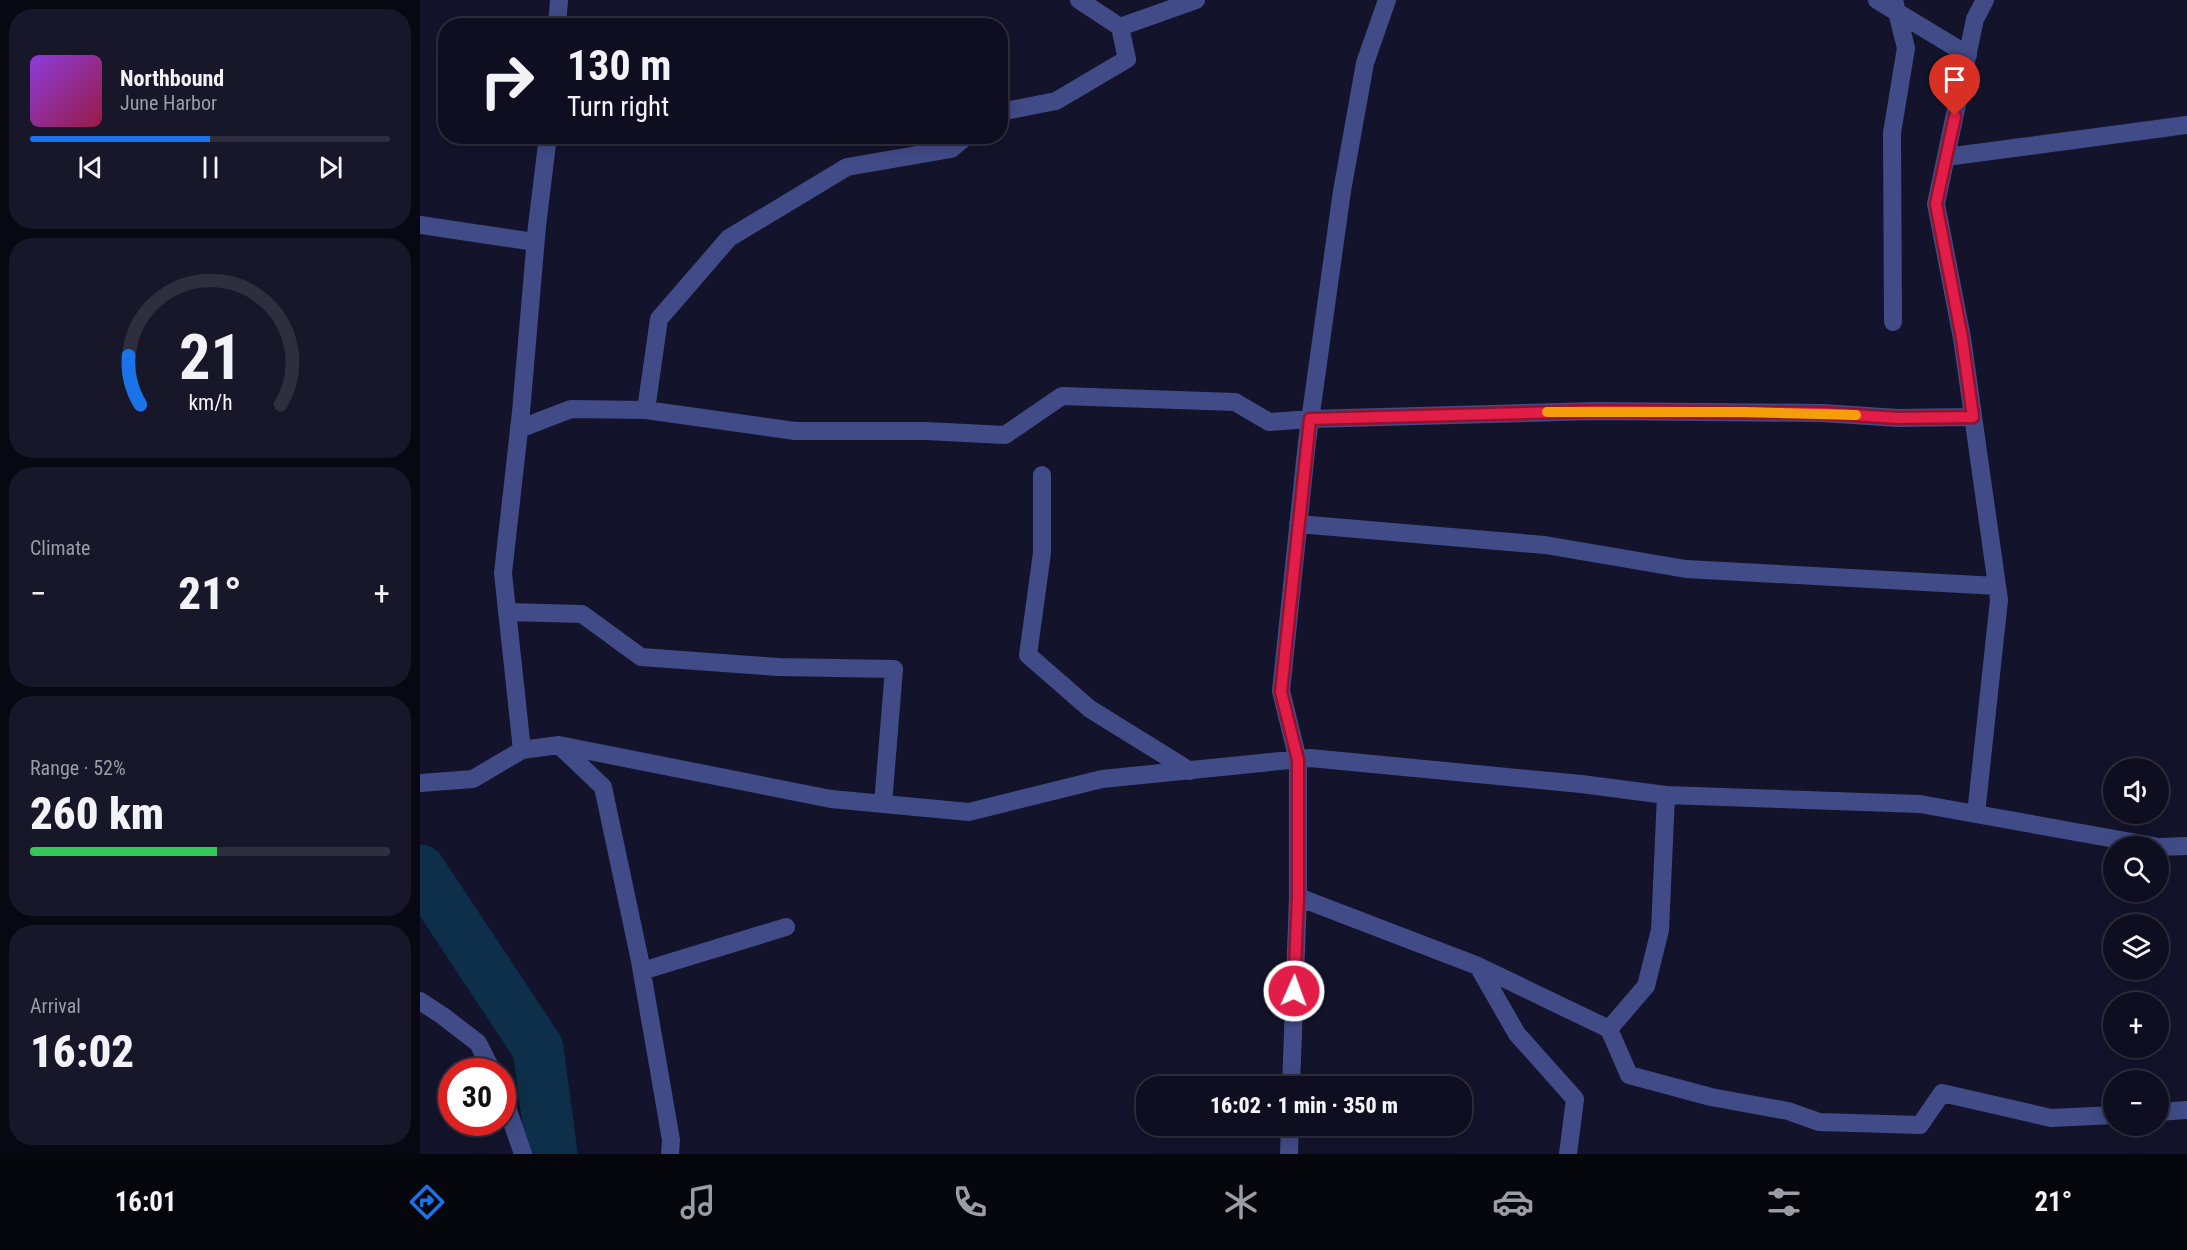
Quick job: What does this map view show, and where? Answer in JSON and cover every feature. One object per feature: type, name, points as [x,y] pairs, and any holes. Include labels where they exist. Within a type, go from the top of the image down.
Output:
[{"type":"street","points":[[558,18],[559,0]]},
{"type":"street","points":[[1008,111],[1056,102],[1127,59],[1120,27],[1079,0]]},
{"type":"street","points":[[1120,27],[1196,0]]},
{"type":"street","points":[[1292,1076],[1298,897],[1298,760],[1281,692],[1310,419],[1342,191],[1365,63],[1388,0]]},
{"type":"street","points":[[1877,0],[1895,6],[1968,55]]},
{"type":"street","points":[[1976,814],[1999,600],[1962,338],[1936,204],[1975,19],[1985,0]]},
{"type":"street","points":[[1893,322],[1893,134],[1906,48],[1895,6]]},
{"type":"street","points":[[1946,157],[2187,125]]},
{"type":"street","points":[[522,750],[503,573],[519,429],[535,242],[547,144]]},
{"type":"street","points":[[646,410],[658,319],[729,238],[847,167],[951,149],[957,144]]},
{"type":"street","points":[[420,225],[535,242]]},
{"type":"street","points":[[519,429],[570,409],[646,410],[795,431],[926,431],[1005,435],[1062,396],[1235,402],[1269,422],[1596,411],[1822,413],[1898,418],[1973,417]]},
{"type":"street","points":[[1042,475],[1042,553],[1028,656],[1090,709],[1190,771]]},
{"type":"street","points":[[1298,524],[1545,545],[1686,568],[1997,586]]},
{"type":"street","points":[[507,612],[582,614],[641,657],[778,667],[894,669],[883,804]]},
{"type":"street","points":[[420,783],[473,779],[522,750],[558,745],[831,799],[969,812],[1102,779],[1310,758],[1581,784],[1666,795],[1920,804],[2103,837]]},
{"type":"street","points":[[558,745],[603,787],[642,971],[671,1140],[670,1154]]},
{"type":"street","points":[[1609,1029],[1647,986],[1660,930],[1666,795]]},
{"type":"street","points":[[2169,847],[2187,846]]},
{"type":"street","points":[[1298,897],[1478,966],[1609,1029],[1629,1075],[1711,1096],[1788,1112],[1819,1122],[1920,1125],[1941,1093],[2051,1118],[2103,1116]]},
{"type":"street","points":[[642,971],[786,927]]},
{"type":"street","points":[[1478,966],[1516,1034],[1575,1099],[1568,1154]]},
{"type":"street","points":[[420,1001],[444,1016],[478,1043],[486,1058]]},
{"type":"street","points":[[2169,1111],[2187,1110]]},
{"type":"street","points":[[516,1134],[523,1154]]},
{"type":"street","points":[[1289,1154],[1290,1136]]},
{"type":"waterway","points":[[420,870],[538,1048],[552,1154]]},
{"type":"slow traffic","points":[[1547,412],[1744,412],[1856,415]]},
{"type":"route","points":[[1294,991],[1298,897],[1298,760],[1281,692],[1310,419],[1596,411],[1822,413],[1898,418],[1973,417],[1962,338],[1936,204],[1955,116]]}]
